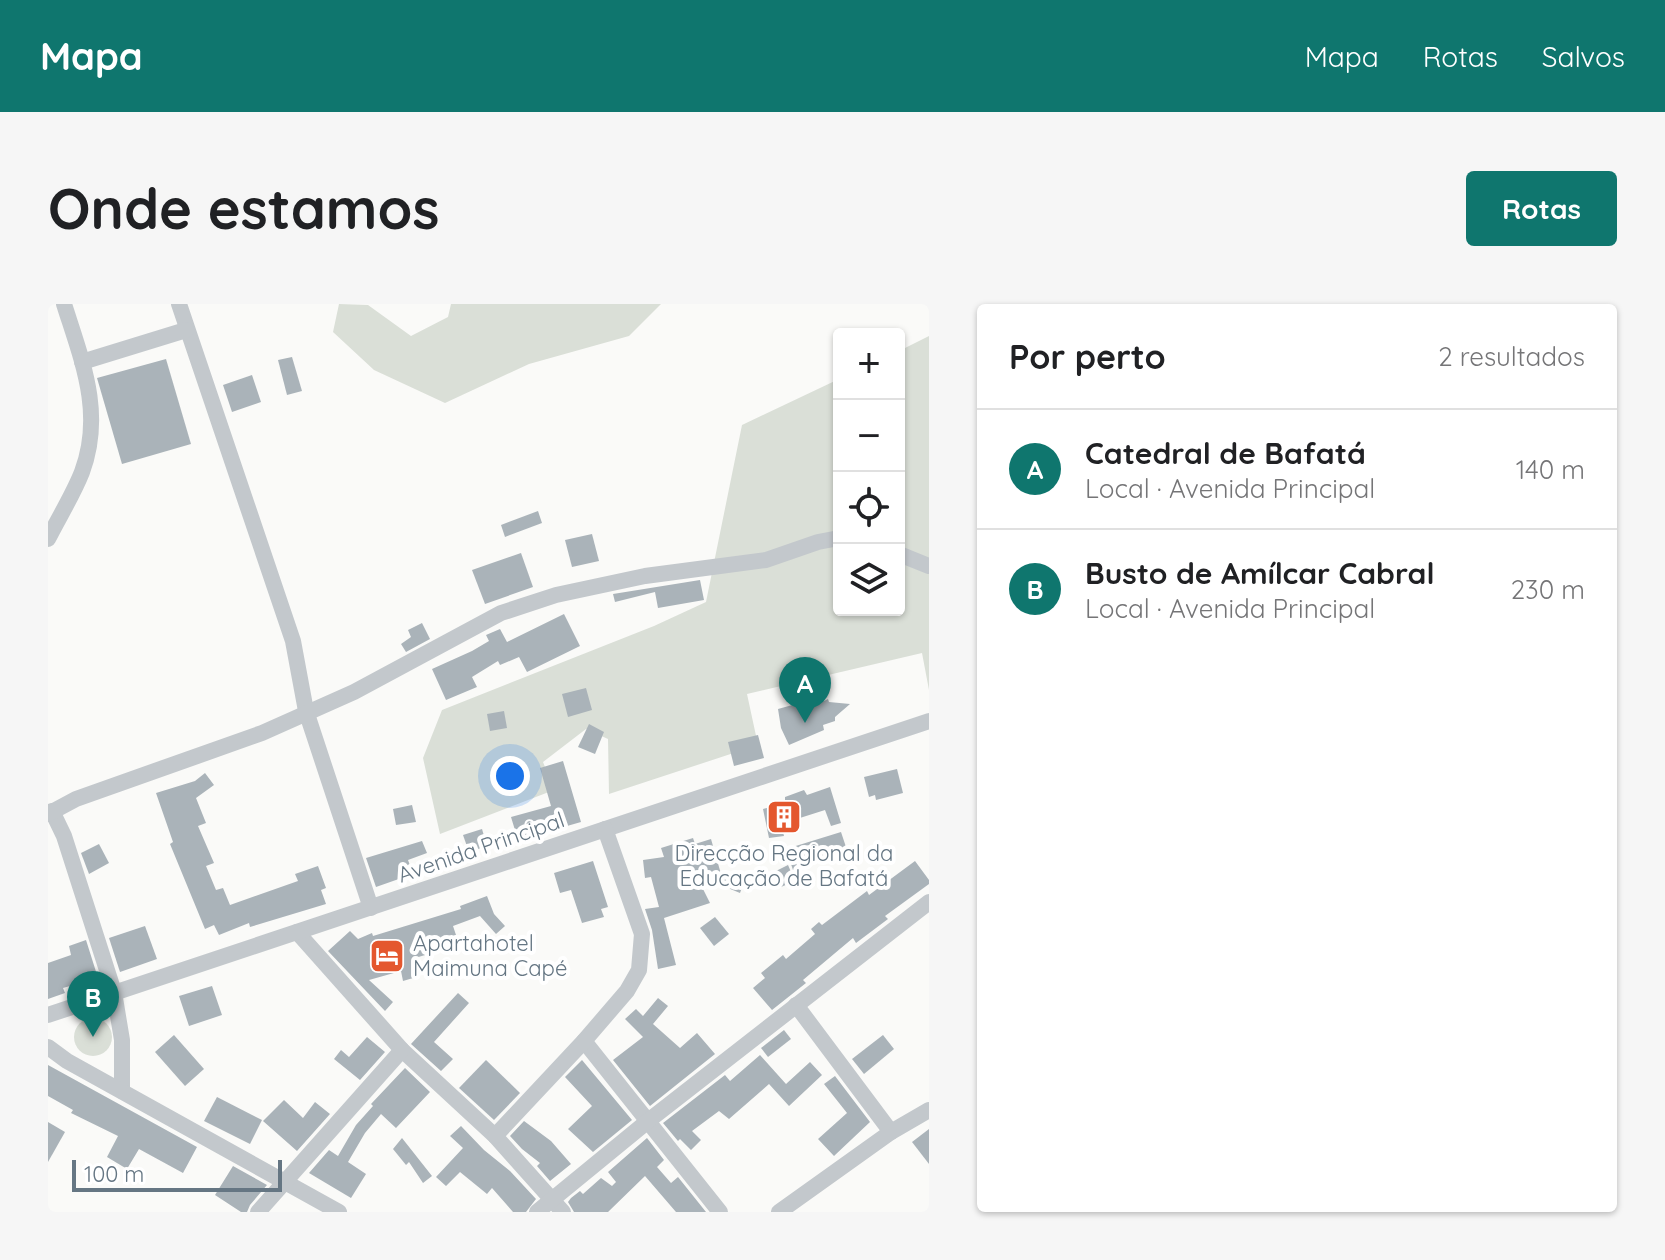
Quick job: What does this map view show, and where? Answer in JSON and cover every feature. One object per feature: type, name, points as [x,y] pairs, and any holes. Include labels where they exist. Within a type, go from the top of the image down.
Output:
[{"type":"street","points":[[48,539],[81,475],[92,441],[90,387],[64,304]]},
{"type":"street","points":[[179,304],[293,641],[306,711],[371,908]]},
{"type":"street","points":[[82,362],[186,330]]},
{"type":"street","points":[[122,1091],[122,1040],[114,992],[64,836],[50,813],[76,799],[262,733],[354,692],[501,613],[645,576],[766,560],[833,539]]},
{"type":"street","points":[[905,556],[929,566]]},
{"type":"street","name":"Avenida Principal","points":[[48,1015],[929,721]]},
{"type":"street","points":[[495,1136],[584,1041],[627,991],[639,970],[642,934],[605,829]]},
{"type":"street","points":[[537,1212],[557,1206],[648,1121],[929,902]]},
{"type":"street","points":[[297,932],[402,1050],[495,1136],[557,1206]]},
{"type":"street","points":[[796,1005],[891,1132]]},
{"type":"street","points":[[584,1041],[720,1212]]},
{"type":"street","points":[[48,1047],[67,1061],[339,1212]]},
{"type":"street","points":[[258,1212],[354,1100],[402,1050]]},
{"type":"street","points":[[779,1212],[891,1132],[929,1110]]},
{"type":"shaded area","points":[[339,304],[368,305],[411,336],[448,317],[451,304],[661,304],[629,336],[529,364],[445,403],[374,370],[333,332]]},
{"type":"shaded area","points":[[929,336],[929,690],[922,653],[747,694],[758,745],[609,794],[608,739],[586,729],[543,762],[554,790],[440,834],[423,758],[442,710],[654,626],[706,602],[742,425],[833,382],[833,616],[905,616],[905,348]]},
{"type":"shaded area","points":[[93,1018],[106,1024],[112,1037],[106,1050],[93,1056],[80,1050],[74,1037],[80,1024]]},
{"type":"building","points":[[292,357],[302,391],[287,395],[278,360]]},
{"type":"building","points":[[166,359],[191,444],[122,464],[97,378]]},
{"type":"building","points":[[252,375],[261,402],[232,412],[223,385]]},
{"type":"building","points":[[538,511],[542,523],[505,537],[501,525]]},
{"type":"building","points":[[592,534],[599,561],[572,567],[565,540]]},
{"type":"building","points":[[521,553],[533,587],[485,604],[472,570]]},
{"type":"building","points":[[700,580],[704,600],[658,608],[655,592],[615,602],[613,594]]},
{"type":"building","points":[[564,614],[580,646],[527,672],[519,657],[500,665],[498,661],[472,677],[477,687],[446,700],[432,669],[489,641],[486,635],[500,629],[507,642]]},
{"type":"building","points":[[422,623],[430,639],[406,652],[401,644],[411,637],[408,630]]},
{"type":"building","points":[[586,688],[592,710],[568,717],[562,694]]},
{"type":"building","points":[[814,699],[816,705],[828,699],[829,702],[850,704],[835,717],[835,721],[823,725],[824,730],[789,745],[781,728],[778,709]]},
{"type":"building","points":[[504,711],[507,728],[490,731],[487,714]]},
{"type":"building","points":[[589,724],[604,732],[595,754],[578,747]]},
{"type":"building","points":[[758,735],[764,758],[734,766],[728,742]]},
{"type":"building","points":[[563,761],[581,822],[518,840],[511,817],[551,806],[540,768]]},
{"type":"building","points":[[897,769],[903,793],[876,800],[875,795],[869,797],[864,777]]},
{"type":"building","points":[[205,773],[214,785],[196,798],[206,823],[198,826],[214,863],[206,866],[216,890],[223,888],[230,905],[298,881],[295,874],[318,866],[326,888],[321,890],[326,904],[250,927],[249,923],[219,935],[214,925],[205,929],[170,844],[173,842],[156,793],[195,781]]},
{"type":"building","name":"Direcção Regional da Educação de Bafatá","points":[[830,787],[841,823],[831,826],[825,810],[781,824],[784,836],[769,838],[763,809],[785,803],[785,797],[804,790],[807,795]]},
{"type":"building","points":[[412,805],[416,822],[396,825],[393,809]]},
{"type":"building","points":[[482,829],[487,846],[469,852],[463,835]]},
{"type":"building","points":[[841,832],[848,853],[793,870],[786,849]]},
{"type":"building","points":[[693,838],[695,844],[711,839],[721,874],[744,882],[740,893],[696,875],[710,903],[664,918],[676,965],[658,969],[645,909],[659,907],[651,877],[645,878],[643,860],[664,857],[661,848]]},
{"type":"building","points":[[422,841],[427,853],[408,860],[413,874],[376,887],[366,858]]},
{"type":"building","points":[[99,844],[109,863],[89,874],[81,853]]},
{"type":"building","points":[[593,861],[608,907],[601,909],[604,917],[582,923],[571,890],[560,893],[554,873]]},
{"type":"building","points":[[915,861],[929,884],[885,916],[888,919],[856,943],[853,938],[803,980],[806,983],[772,1010],[753,988],[765,978],[761,973],[783,955],[786,959],[815,934],[811,929],[819,922],[822,925],[867,891],[869,895]]},
{"type":"building","points":[[788,865],[795,881],[781,887],[774,872]]},
{"type":"building","points":[[487,896],[494,914],[505,926],[496,934],[480,916],[453,926],[456,935],[429,944],[432,953],[415,958],[420,976],[403,981],[401,971],[369,980],[393,1002],[385,1011],[328,951],[350,931],[358,939],[372,933],[373,936],[461,909],[460,906]]},
{"type":"building","points":[[715,917],[729,934],[714,946],[700,928]]},
{"type":"building","points":[[145,926],[157,959],[120,972],[109,938]]},
{"type":"building","points":[[86,940],[98,978],[63,988],[65,993],[48,999],[48,963],[71,955],[69,946]]},
{"type":"building","points":[[212,986],[222,1015],[189,1026],[179,996]]},
{"type":"building","points":[[458,993],[469,1003],[434,1042],[453,1059],[441,1071],[411,1044]]},
{"type":"building","points":[[658,998],[668,1006],[653,1024],[680,1048],[697,1033],[715,1054],[650,1106],[613,1060],[643,1037],[625,1019],[636,1009],[643,1016]]},
{"type":"building","points":[[784,1030],[791,1039],[768,1057],[761,1048]]},
{"type":"building","points":[[174,1035],[204,1069],[185,1086],[155,1052]]},
{"type":"building","points":[[883,1035],[894,1049],[864,1074],[852,1059]]},
{"type":"building","points":[[367,1037],[385,1052],[360,1080],[334,1059],[341,1050],[349,1057]]},
{"type":"building","points":[[760,1055],[786,1084],[810,1062],[822,1075],[789,1106],[769,1084],[729,1119],[719,1111],[692,1131],[701,1140],[691,1150],[680,1139],[678,1141],[663,1123],[725,1075],[730,1081]]},
{"type":"building","points":[[486,1060],[520,1093],[494,1120],[459,1088]]},
{"type":"building","points":[[582,1060],[632,1120],[593,1152],[568,1129],[592,1106],[565,1077]]},
{"type":"building","points":[[48,1065],[197,1147],[183,1173],[139,1149],[127,1169],[107,1157],[118,1136],[71,1113],[73,1110],[48,1096]]},
{"type":"building","points":[[405,1068],[430,1092],[396,1128],[381,1114],[365,1133],[348,1162],[366,1174],[351,1198],[309,1173],[329,1150],[338,1156],[356,1125],[373,1106],[371,1104]]},
{"type":"building","points":[[835,1076],[870,1122],[834,1156],[818,1139],[847,1113],[824,1084]]},
{"type":"building","points":[[217,1097],[262,1120],[250,1144],[204,1121]]},
{"type":"building","points":[[284,1100],[303,1118],[315,1102],[330,1114],[297,1151],[263,1121]]},
{"type":"building","points":[[524,1121],[551,1141],[571,1164],[550,1181],[537,1166],[540,1163],[510,1136]]},
{"type":"building","points":[[48,1122],[65,1132],[48,1162]]},
{"type":"building","points":[[461,1126],[536,1199],[526,1212],[513,1212],[492,1188],[487,1194],[460,1172],[446,1186],[436,1177],[463,1148],[450,1136]]},
{"type":"building","points":[[929,1129],[929,1164],[912,1142]]},
{"type":"building","points":[[402,1138],[432,1176],[423,1183],[409,1162],[406,1165],[393,1149]]},
{"type":"building","points":[[647,1138],[664,1160],[657,1167],[671,1183],[678,1177],[706,1212],[676,1212],[645,1176],[608,1212],[574,1212],[568,1202],[571,1198],[580,1191],[583,1194],[601,1178],[612,1186],[616,1182],[608,1172]]},
{"type":"building","points":[[233,1166],[267,1185],[247,1212],[241,1212],[215,1195]]},
{"type":"place","name":"Catedral de Bafatá","points":[[805,723]]},
{"type":"place","name":"Direcção Regional da Educação de Bafatá","points":[[784,817]]},
{"type":"place","name":"Apartahotel Maimuna Capé","points":[[387,956]]},
{"type":"place","name":"Busto de Amílcar Cabral","points":[[93,1037]]}]
